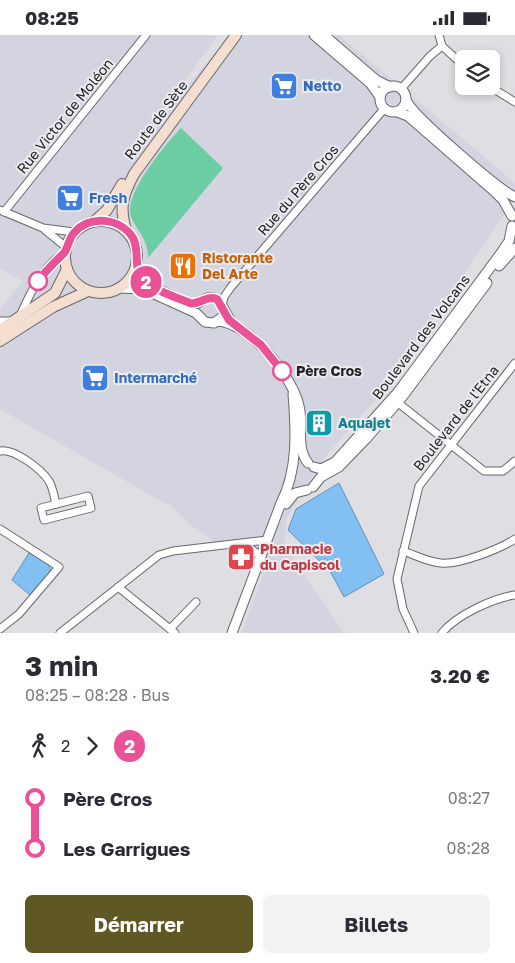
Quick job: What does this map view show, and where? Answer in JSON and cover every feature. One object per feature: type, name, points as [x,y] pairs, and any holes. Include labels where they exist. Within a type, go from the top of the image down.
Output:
[{"type":"main road","name":"Route de Sète","points":[[96,221],[107,210],[140,153],[210,63],[228,35]]},
{"type":"main road","name":"Route de Sète","points":[[126,230],[121,207],[125,191],[134,174],[236,35]]},
{"type":"main road","points":[[96,221],[117,224],[126,230],[136,246],[137,265],[133,274],[120,288],[110,292],[88,291],[79,286],[67,269],[65,250],[74,232],[81,226],[96,221]]},
{"type":"main road","points":[[0,330],[55,293],[67,269]]},
{"type":"main road","points":[[0,341],[53,307],[88,291]]},
{"type":"street","name":"Rue Victor de Moléon","points":[[2,211],[146,35]]},
{"type":"street","points":[[314,35],[370,83],[380,97],[384,109],[397,112],[403,107],[406,100]]},
{"type":"street","points":[[324,35],[376,80],[390,87],[401,89]]},
{"type":"street","points":[[439,35],[442,47],[455,58]]},
{"type":"street","points":[[401,89],[430,56],[442,47]]},
{"type":"street","points":[[380,97],[383,91],[390,87]]},
{"type":"street","points":[[401,89],[406,100],[419,118],[499,186],[515,197]]},
{"type":"street","points":[[500,93],[515,102]]},
{"type":"street","name":"Rue du Père Cros","points":[[223,308],[224,297],[231,287],[384,109]]},
{"type":"street","name":"Boulevard des Volcans","points":[[311,465],[321,469],[335,462],[398,392],[509,241],[514,220],[503,200],[408,116],[397,112]]},
{"type":"street","points":[[2,211],[43,228],[74,232]]},
{"type":"street","points":[[0,321],[17,318],[28,295],[65,250],[43,228]]},
{"type":"street","name":"Boulevard des Volcans","points":[[237,633],[286,505],[295,493],[310,489],[322,477],[332,472],[352,455],[397,402],[515,248]]},
{"type":"street","points":[[137,265],[139,273],[147,283],[190,303],[194,304],[212,297],[223,308],[236,327],[269,353],[283,373],[300,409],[302,456],[318,475],[310,489],[298,490],[289,480]]},
{"type":"street","name":"Rue du Père Cros","points":[[212,297],[221,295],[231,287]]},
{"type":"street","points":[[120,288],[143,289],[199,316],[205,322],[216,321],[236,327]]},
{"type":"street","points":[[199,316],[198,308],[202,300]]},
{"type":"street","points":[[216,321],[223,308]]},
{"type":"street","name":"Boulevard de l'Etna","points":[[414,633],[399,594],[398,569],[419,486],[449,445],[515,363]]},
{"type":"street","points":[[232,633],[289,488],[289,480],[295,459],[293,394]]},
{"type":"street","points":[[397,402],[484,471],[503,471],[515,461]]},
{"type":"street","points":[[0,451],[10,450],[16,453],[45,477],[52,488],[56,503]]},
{"type":"street","points":[[293,467],[299,463],[311,465]]},
{"type":"street","points":[[88,496],[91,508],[44,520],[41,508],[56,503],[88,496]]},
{"type":"street","points":[[0,629],[20,614],[59,567],[1,532]]},
{"type":"street","points":[[403,551],[441,563],[452,563],[493,550],[515,539]]},
{"type":"street","points":[[60,633],[159,555],[166,552],[244,545],[267,540]]},
{"type":"street","points":[[244,545],[258,554],[260,559]]},
{"type":"street","points":[[118,587],[172,631],[196,602]]},
{"type":"street","points":[[442,633],[451,623],[492,601],[515,595]]},
{"type":"shaded area","points":[[0,35],[218,35],[149,130],[231,35],[339,35],[515,183],[515,199],[399,369],[401,371],[324,458],[286,520],[285,547],[344,633],[241,633],[263,575],[188,523],[169,503],[168,505],[0,409],[0,309],[23,281],[0,269]]},
{"type":"green space","points":[[181,128],[223,168],[148,258],[146,245],[131,217],[130,207],[133,196],[147,170]]},
{"type":"water","points":[[339,483],[384,574],[344,597],[330,571],[288,530],[296,509]]},
{"type":"water","points":[[29,553],[44,560],[50,569],[50,573],[30,595],[12,580]]},
{"type":"bus line","name":"2","points":[[38,281],[58,257],[65,252],[74,232],[81,226],[96,221],[107,221],[117,224],[132,237],[138,255],[137,265],[139,273],[147,283],[194,304],[209,297],[217,299],[229,320],[261,345],[282,371]]},
{"type":"place","name":"Netto","points":[[284,86]]},
{"type":"place","name":"Fresh","points":[[70,198]]},
{"type":"place","name":"Ristorante Del Arte","points":[[183,266]]},
{"type":"place","name":"Père Cros","points":[[282,371]]},
{"type":"place","name":"Intermarché","points":[[95,378]]},
{"type":"place","name":"Aquajet","points":[[319,423]]},
{"type":"place","name":"Pharmacie du Capiscol","points":[[241,557]]}]
